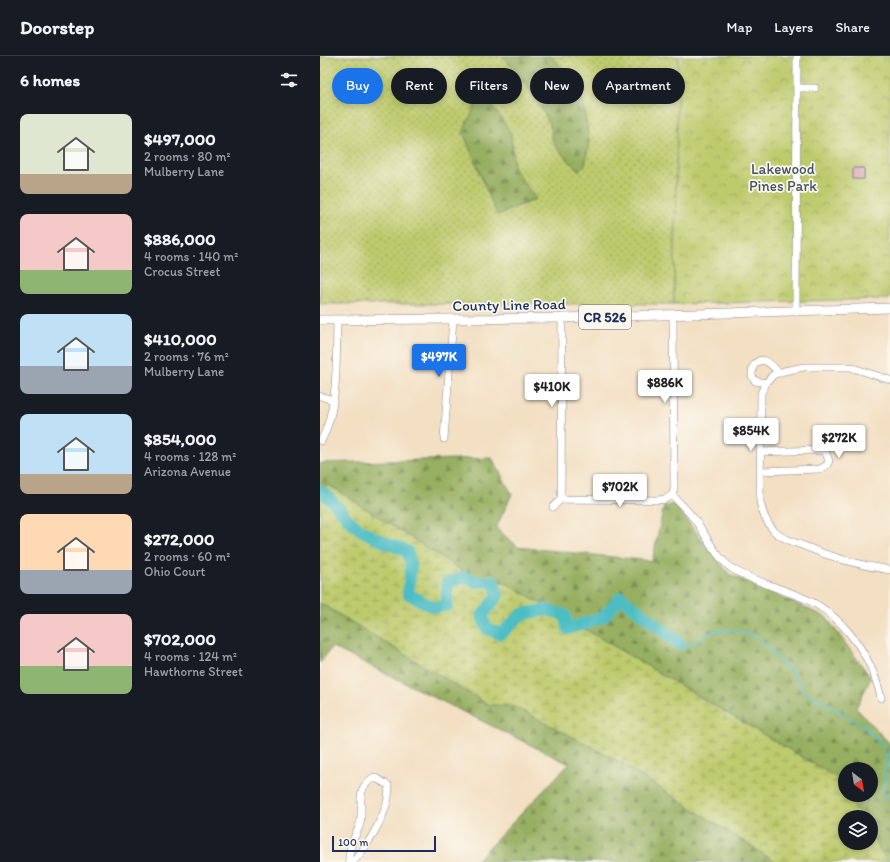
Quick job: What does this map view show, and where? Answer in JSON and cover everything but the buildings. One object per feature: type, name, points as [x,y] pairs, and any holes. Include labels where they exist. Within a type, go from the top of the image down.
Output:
[{"type":"main road","name":"County Line Road","points":[[320,320],[673,316],[796,310],[890,308]]},
{"type":"street","points":[[796,310],[797,56]]},
{"type":"street","points":[[797,88],[815,88]]},
{"type":"street","points":[[561,499],[658,500],[666,499],[672,495],[674,490],[675,429],[673,316]]},
{"type":"street","points":[[553,507],[561,499],[562,318]]},
{"type":"street","points":[[444,439],[453,319]]},
{"type":"street","points":[[321,441],[327,430],[333,400],[337,320]]},
{"type":"street","points":[[766,383],[755,381],[752,376],[753,366],[757,362],[760,360],[767,362],[779,373]]},
{"type":"street","points":[[890,380],[850,367],[804,367],[773,375],[766,383],[761,393],[760,452],[760,502],[763,515],[774,531],[780,536],[846,562],[890,570]]},
{"type":"street","points":[[320,396],[333,400]]},
{"type":"street","points":[[760,452],[821,450],[826,453],[830,462],[820,469],[760,471]]},
{"type":"street","points":[[672,495],[694,519],[731,568],[808,599],[828,613],[845,629],[855,640],[871,668],[877,682],[881,698]]},
{"type":"street","points":[[349,862],[348,854],[352,839],[359,826],[361,794],[365,782],[374,777],[388,785],[390,792],[365,849],[353,862]]},
{"type":"green space","points":[[320,56],[678,56],[678,68],[592,68],[592,104],[677,104],[674,304],[320,304]]},
{"type":"green space","points":[[502,56],[550,56],[563,68],[530,68],[530,91],[522,80],[522,68],[513,68]]},
{"type":"green space","name":"Lakewood Pines Park","points":[[678,56],[890,56],[890,299],[674,304],[677,104],[685,104],[685,68],[678,68]]},
{"type":"green space","points":[[476,104],[491,104],[511,133],[514,169],[536,199],[497,215],[463,132]]},
{"type":"green space","points":[[538,104],[583,104],[589,141],[585,165],[579,171],[556,146],[552,138],[551,127]]},
{"type":"green space","points":[[492,458],[512,494],[496,528],[518,547],[652,561],[664,506],[674,504],[729,574],[826,617],[871,678],[856,708],[890,744],[890,862],[887,862],[878,846],[878,810],[857,810],[852,802],[878,802],[878,762],[838,762],[838,778],[508,584],[475,579],[329,485],[320,487],[320,463]]},
{"type":"green space","points":[[329,485],[475,579],[508,584],[838,778],[838,802],[852,802],[857,810],[838,810],[838,850],[878,850],[878,846],[887,862],[776,862],[611,757],[515,707],[487,704],[320,603],[320,487]]},
{"type":"green space","points":[[320,603],[487,704],[515,707],[611,757],[776,862],[475,862],[569,764],[332,647],[320,663]]},
{"type":"waterway","points":[[320,491],[325,494],[347,518],[362,531],[377,539],[407,551],[411,565],[408,594],[433,607],[447,606],[447,583],[464,577],[475,582],[493,581],[498,595],[482,616],[487,629],[501,634],[522,614],[547,610],[565,615],[568,629],[603,617],[621,597],[680,644]]},
{"type":"waterway","points":[[680,644],[694,644],[705,635],[719,630],[739,631],[758,638],[792,673],[805,692],[864,726],[882,746],[885,750],[886,759],[883,795],[890,801]]}]
